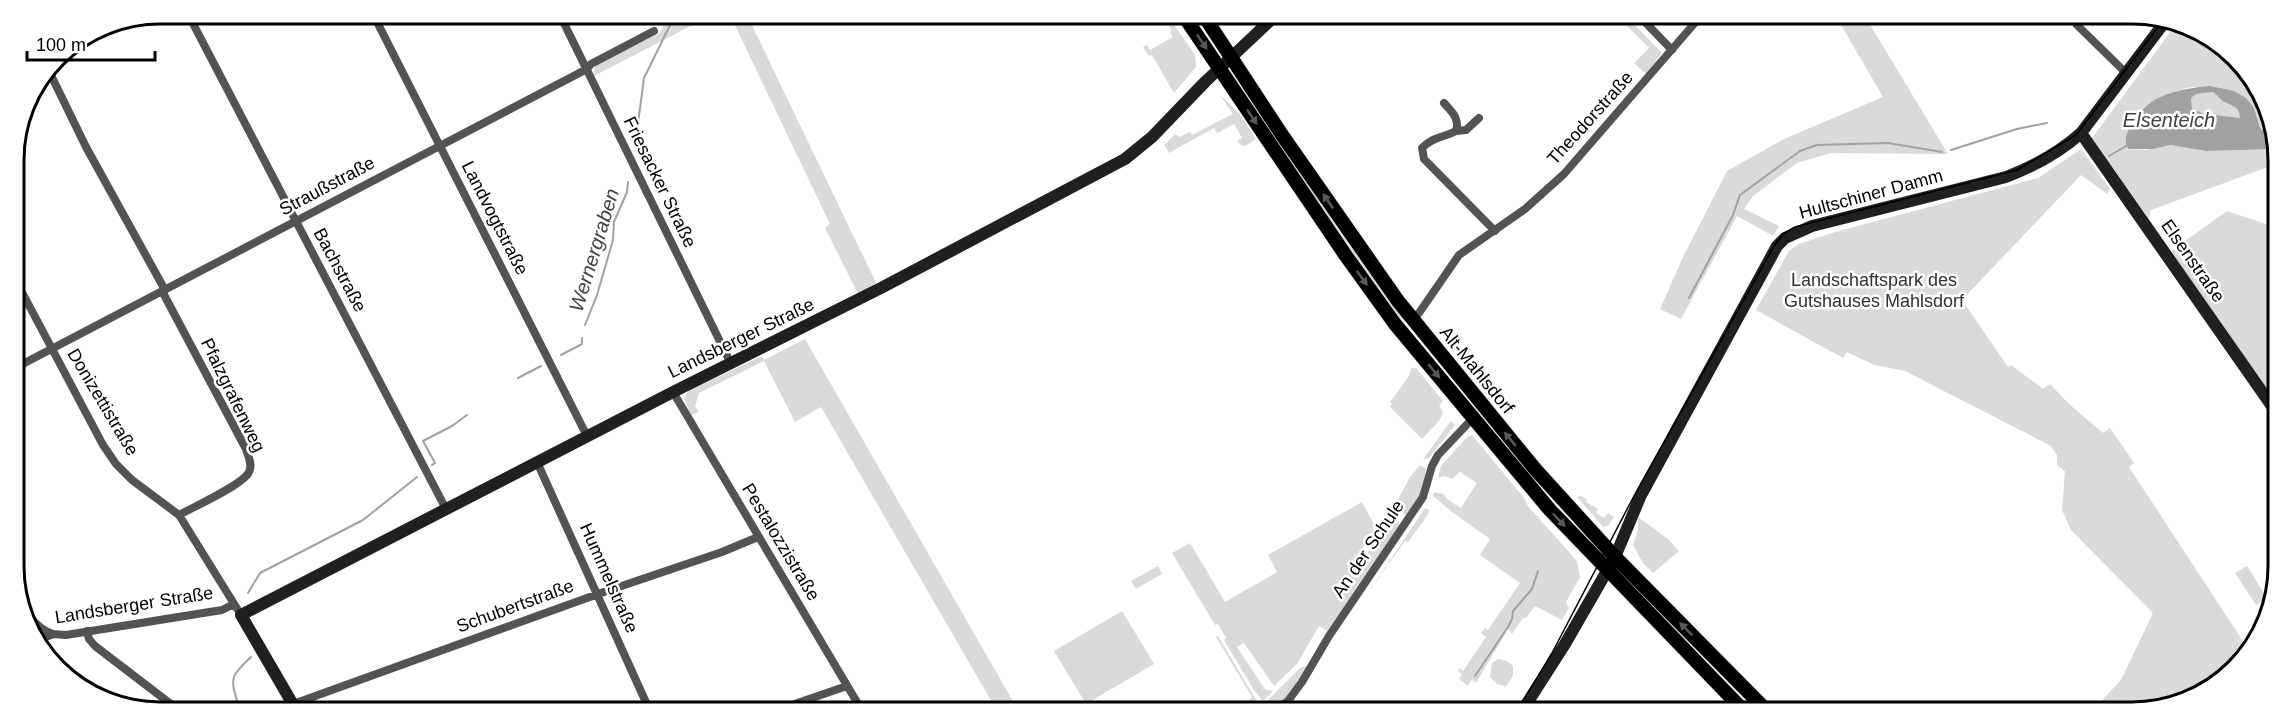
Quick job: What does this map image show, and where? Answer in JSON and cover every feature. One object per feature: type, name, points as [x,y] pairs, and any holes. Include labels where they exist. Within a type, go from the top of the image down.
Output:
[{"type":"main road","name":"Alt-Mahlsdorf","points":[[1190,24],[1346,256],[1388,314],[1536,494],[1607,571],[1735,702]]},
{"type":"main road","name":"Alt-Mahlsdorf","points":[[1209,24],[1384,283],[1412,319],[1535,469],[1615,557],[1758,702]]},
{"type":"street","name":"Bachstraße","points":[[193,24],[446,509]]},
{"type":"street","name":"Landvogtstraße","points":[[378,24],[587,436]]},
{"type":"street","name":"Friesacker Straße","points":[[564,24],[731,364]]},
{"type":"street","name":"Landsberger Straße","points":[[44,638],[53,634],[66,635],[237,609],[446,509],[881,288],[1125,159],[1152,137],[1267,24]]},
{"type":"street","points":[[1647,24],[1672,50]]},
{"type":"street","name":"Theodorstraße","points":[[1412,319],[1419,314],[1459,255],[1525,209],[1564,174],[1694,24]]},
{"type":"street","points":[[2076,24],[2126,73]]},
{"type":"street","name":"Hultschiner Damm","points":[[1528,702],[1565,644],[1615,557],[1641,495],[1777,246],[1785,238],[1812,226],[2006,177],[2024,170],[2081,134],[2161,27]]},
{"type":"street","name":"Straußstraße","points":[[24,363],[587,69],[591,64],[654,31]]},
{"type":"street","name":"Pfalzgrafenweg","points":[[52,77],[86,147],[246,449],[250,468],[248,475],[237,484],[179,515]]},
{"type":"street","points":[[1444,103],[1459,124],[1456,131]]},
{"type":"street","points":[[1479,118],[1466,130],[1434,138],[1422,148],[1424,159],[1495,231]]},
{"type":"street","name":"Elsenstraße","points":[[2081,134],[2268,401]]},
{"type":"street","name":"Donizettistraße","points":[[24,296],[90,422],[116,464],[132,480],[179,515],[237,609],[287,702]]},
{"type":"street","name":"Pestalozzistraße","points":[[673,392],[856,702]]},
{"type":"street","name":"An der Schule","points":[[1287,702],[1423,497],[1432,466],[1438,455],[1484,407]]},
{"type":"street","name":"Hummelstraße","points":[[537,462],[646,702]]},
{"type":"street","name":"Schubertstraße","points":[[304,702],[598,594],[722,552],[758,537]]},
{"type":"street","points":[[37,625],[46,632],[53,634]]},
{"type":"street","points":[[87,631],[89,639],[95,646],[168,702]]},
{"type":"street","points":[[800,702],[846,686]]},
{"type":"green space","points":[[663,24],[695,24],[593,75],[597,64],[658,34]]},
{"type":"green space","points":[[734,24],[751,24],[877,285],[858,294],[825,228],[830,224]]},
{"type":"green space","points":[[1167,24],[1174,24],[1195,55],[1196,67],[1174,93],[1152,55],[1149,56],[1143,47],[1147,45],[1150,50],[1173,37],[1170,32],[1172,31]]},
{"type":"green space","points":[[1625,24],[1634,24],[1662,53],[1646,74],[1634,63],[1649,48]]},
{"type":"green space","points":[[1840,24],[1870,24],[1948,154],[1831,153],[1797,163],[1753,196],[1744,209],[1779,226],[1773,236],[1737,216],[1681,319],[1660,309],[1683,257],[1727,171],[1784,139],[1883,97]]},
{"type":"green space","points":[[2172,30],[2200,42],[2215,52],[2234,70],[2254,100],[2265,133],[2260,128],[2246,98],[2193,87],[2168,95],[2140,110],[2128,130],[2126,146],[2129,149],[2145,150],[2170,145],[2206,151],[2268,149],[2268,167],[2151,210],[2149,219],[2092,138]]},
{"type":"green space","points":[[2213,92],[2224,102],[2237,109],[2241,118],[2216,116],[2192,109],[2191,98],[2196,94]]},
{"type":"green space","points":[[1220,95],[1239,113],[1256,139],[1245,146],[1241,145],[1237,141],[1242,138],[1234,124],[1217,133],[1214,128],[1169,153],[1164,145],[1175,134],[1179,137],[1190,132],[1192,135],[1233,114]]},
{"type":"green space","points":[[1280,145],[1309,181],[1407,320],[1405,322],[1386,304],[1278,147]]},
{"type":"green space","name":"Landschaftspark des Gutshauses Mahlsdorf","points":[[2081,149],[2110,189],[2107,194],[2081,175],[1962,300],[2008,367],[2011,365],[2043,389],[2050,384],[2103,433],[2110,428],[2134,463],[2129,467],[2244,643],[2215,674],[2176,695],[2141,702],[2100,702],[2121,680],[2153,613],[2071,530],[2062,510],[2065,471],[2057,465],[2057,455],[2051,446],[1905,371],[1874,365],[1847,352],[1843,358],[1756,310],[1789,251],[1799,244],[1835,232],[2038,178]]},
{"type":"green space","points":[[2227,211],[2268,225],[2268,390],[2171,251]]},
{"type":"green space","points":[[805,339],[1013,702],[992,702],[821,407],[795,422],[764,361],[699,393],[695,406],[699,412],[691,415],[684,399],[688,391],[762,356],[764,360]]},
{"type":"green space","points":[[1411,368],[1416,368],[1443,401],[1439,405],[1443,413],[1439,421],[1422,439],[1390,407],[1392,404],[1390,402],[1409,376]]},
{"type":"green space","points":[[1451,421],[1455,425],[1429,458],[1423,459]]},
{"type":"green space","points":[[1472,435],[1524,498],[1527,505],[1577,561],[1580,577],[1566,602],[1569,608],[1562,620],[1535,606],[1512,634],[1508,629],[1476,683],[1472,679],[1468,686],[1459,679],[1462,674],[1458,671],[1459,668],[1463,671],[1486,637],[1481,633],[1485,628],[1488,630],[1520,583],[1480,555],[1490,539],[1433,496],[1434,492],[1443,494],[1461,508],[1477,483],[1460,472],[1452,479],[1445,476],[1438,478],[1441,466],[1468,436]]},
{"type":"green space","points":[[1420,465],[1426,469],[1422,492],[1406,515],[1394,507],[1410,477]]},
{"type":"green space","points":[[1581,496],[1598,509],[1596,513],[1604,518],[1608,513],[1614,517],[1608,526],[1603,527],[1577,497]]},
{"type":"green space","points":[[1362,502],[1375,526],[1352,568],[1362,562],[1389,517],[1400,524],[1327,631],[1319,626],[1297,664],[1274,686],[1244,643],[1237,647],[1265,689],[1273,691],[1263,701],[1224,640],[1226,638],[1218,624],[1215,625],[1172,553],[1190,543],[1225,602],[1277,572],[1268,555]]},
{"type":"green space","points":[[1425,508],[1429,510],[1429,513],[1408,542],[1405,541],[1366,596]]},
{"type":"green space","points":[[1638,517],[1668,539],[1679,551],[1653,573],[1643,563],[1633,545],[1638,530]]},
{"type":"green space","points":[[1158,566],[1162,574],[1136,589],[1131,581]]},
{"type":"green space","points":[[2247,566],[2265,594],[2263,600],[2256,605],[2235,573]]},
{"type":"green space","points":[[1122,611],[1154,664],[1089,702],[1085,702],[1054,651]]},
{"type":"green space","points":[[1218,636],[1258,702],[1247,702],[1252,697],[1216,637]]},
{"type":"green space","points":[[1498,659],[1507,661],[1513,666],[1513,676],[1506,686],[1497,684],[1490,677],[1492,663]]},
{"type":"green space","points":[[1307,666],[1288,696],[1281,702],[1266,702],[1300,668]]},
{"type":"water","name":"Elsenteich","points":[[2210,86],[2234,91],[2246,98],[2254,108],[2260,128],[2265,133],[2268,149],[2206,151],[2170,145],[2153,149],[2129,149],[2126,146],[2126,137],[2139,113],[2156,99],[2176,91]],"holes":[[[2213,92],[2222,101],[2237,109],[2240,118],[2205,114],[2192,109],[2191,98],[2196,94]]]},
{"type":"waterway","name":"Wernergraben","points":[[635,146],[644,78],[671,24]]},
{"type":"waterway","points":[[1951,150],[2017,129],[2047,123]]},
{"type":"waterway","points":[[1689,298],[1733,215],[1740,195],[1800,151],[1817,145],[1888,143],[1942,152]]},
{"type":"waterway","points":[[2109,156],[2126,146]]},
{"type":"waterway","name":"Wernergraben","points":[[585,325],[597,295],[613,240],[614,222],[627,192],[628,182]]},
{"type":"waterway","name":"Wernergraben","points":[[561,355],[582,344],[582,338]]},
{"type":"waterway","name":"Wernergraben","points":[[518,378],[541,366]]},
{"type":"waterway","name":"Wernergraben","points":[[432,465],[435,463],[423,441],[452,426],[467,415]]},
{"type":"waterway","name":"Wernergraben","points":[[248,593],[260,573],[363,520],[417,477]]},
{"type":"waterway","points":[[1475,676],[1508,627],[1513,611],[1532,589],[1538,571]]},
{"type":"waterway","name":"Wernergraben","points":[[237,702],[233,680],[238,670],[251,657]]},
{"type":"tram line","points":[[1522,702],[1552,653],[1635,494],[1774,246],[1783,234],[1795,227],[2017,170],[2076,135],[2158,27]]}]
